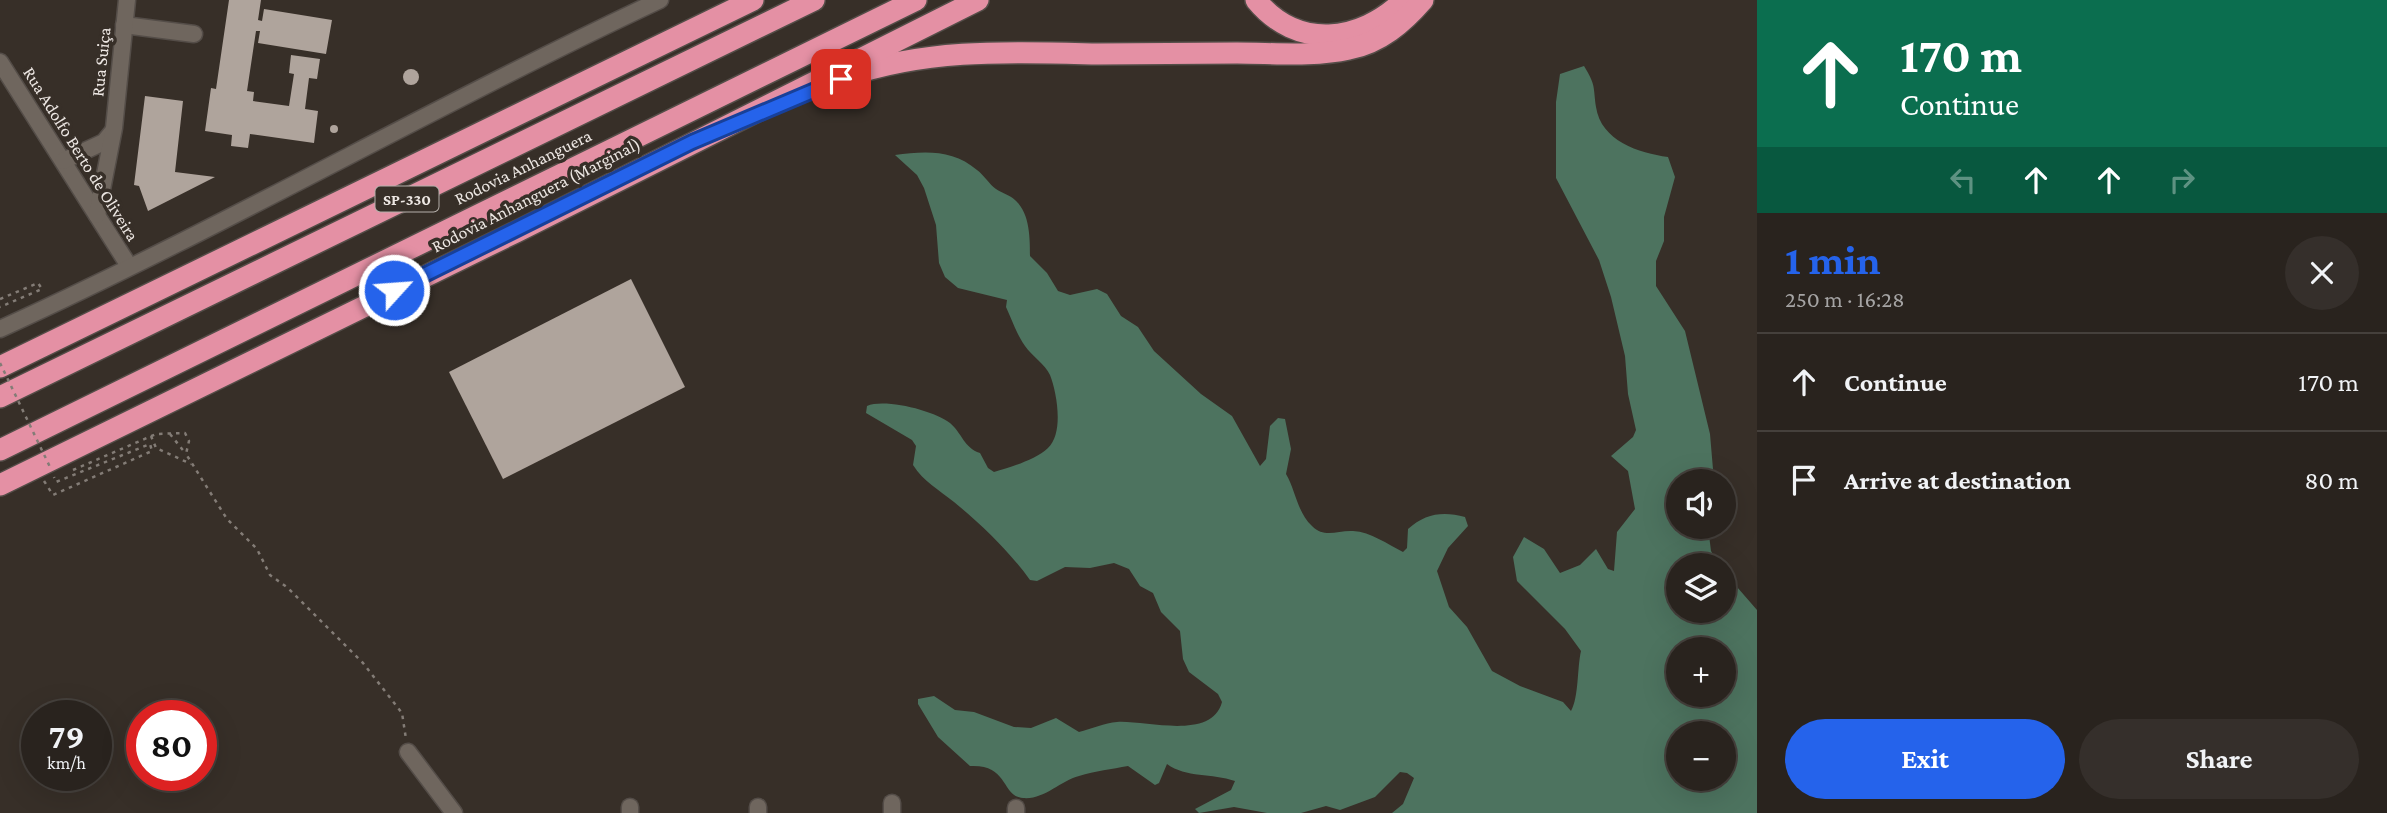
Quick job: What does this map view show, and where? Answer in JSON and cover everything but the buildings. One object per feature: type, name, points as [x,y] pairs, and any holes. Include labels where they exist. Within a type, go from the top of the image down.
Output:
[{"type":"highway","points":[[0,365],[753,0]]},
{"type":"highway","name":"Rodovia Anhanguera","points":[[0,397],[814,0]]},
{"type":"highway","name":"Rodovia Anhanguera","points":[[0,450],[916,0]]},
{"type":"highway","name":"Rodovia Anhanguera (Marginal)","points":[[0,485],[43,467],[978,0]]},
{"type":"highway","points":[[1256,0],[1283,26],[1318,35],[1349,32],[1378,20],[1404,0]]},
{"type":"highway","points":[[692,142],[821,86],[881,64],[926,56],[998,51],[1322,53],[1351,49],[1380,38],[1403,21],[1423,0]]},
{"type":"street","name":"Rua Suiça","points":[[97,215],[114,128],[127,0]]},
{"type":"street","points":[[0,329],[129,267],[478,88],[660,0]]},
{"type":"street","points":[[124,25],[194,34]]},
{"type":"street","name":"Rua Adolfo Berto de Oliveira","points":[[0,62],[129,267]]},
{"type":"street","points":[[63,161],[103,142],[114,128]]},
{"type":"street","points":[[408,752],[454,813]]},
{"type":"path","points":[[0,299],[38,283],[41,289],[0,307]]},
{"type":"path","points":[[0,365],[53,495],[152,451],[149,444],[57,482],[43,467]]},
{"type":"path","points":[[170,433],[226,519],[257,549],[270,575],[288,588],[363,663],[401,713],[408,752]]},
{"type":"path","points":[[55,478],[151,436],[185,433],[189,441],[186,454]]},
{"type":"path","points":[[151,436],[156,448],[191,464]]},
{"type":"green space","points":[[1584,66],[1592,82],[1599,119],[1605,129],[1613,137],[1634,148],[1668,157],[1675,177],[1664,217],[1664,241],[1656,261],[1656,286],[1685,331],[1710,434],[1713,469],[1666,469],[1666,539],[1710,539],[1712,553],[1666,553],[1666,623],[1736,623],[1736,586],[1757,610],[1757,813],[1392,813],[1403,804],[1414,778],[1400,772],[1375,797],[1340,810],[1326,806],[1301,813],[1267,813],[1234,807],[1199,813],[1195,809],[1231,790],[1235,781],[1182,771],[1167,764],[1159,783],[1155,785],[1128,766],[1072,778],[1038,796],[1023,798],[1011,792],[992,770],[970,766],[938,737],[918,704],[918,699],[934,696],[955,710],[974,712],[1014,727],[1031,728],[1056,718],[1079,732],[1117,722],[1192,725],[1216,714],[1222,702],[1218,694],[1189,672],[1183,659],[1180,631],[1161,612],[1153,593],[1140,586],[1129,569],[1114,563],[1090,568],[1065,567],[1037,581],[1030,580],[985,529],[917,471],[913,465],[916,446],[912,440],[866,413],[867,406],[885,404],[910,407],[943,418],[954,427],[970,448],[980,453],[988,468],[994,472],[1022,463],[1043,452],[1053,441],[1058,423],[1057,402],[1050,375],[1022,342],[1006,307],[1007,300],[958,288],[945,277],[939,263],[936,225],[924,188],[917,175],[895,155],[927,152],[958,158],[980,172],[996,189],[1013,198],[1024,212],[1030,256],[1047,273],[1058,291],[1070,295],[1097,289],[1107,294],[1121,316],[1138,327],[1154,351],[1201,394],[1232,416],[1260,466],[1266,459],[1270,426],[1278,418],[1285,419],[1291,449],[1286,474],[1303,514],[1317,530],[1327,533],[1360,532],[1403,552],[1407,548],[1408,529],[1421,520],[1442,514],[1465,517],[1468,526],[1448,548],[1437,571],[1449,607],[1467,627],[1492,671],[1520,686],[1563,702],[1571,711],[1581,651],[1565,629],[1517,581],[1513,557],[1524,537],[1544,549],[1560,573],[1580,565],[1596,549],[1608,569],[1614,571],[1617,532],[1635,509],[1628,471],[1611,456],[1633,437],[1636,430],[1628,394],[1625,356],[1611,297],[1599,260],[1556,178],[1556,102],[1560,74]]},
{"type":"route","points":[[394,290],[516,232],[692,142],[841,79]]}]
